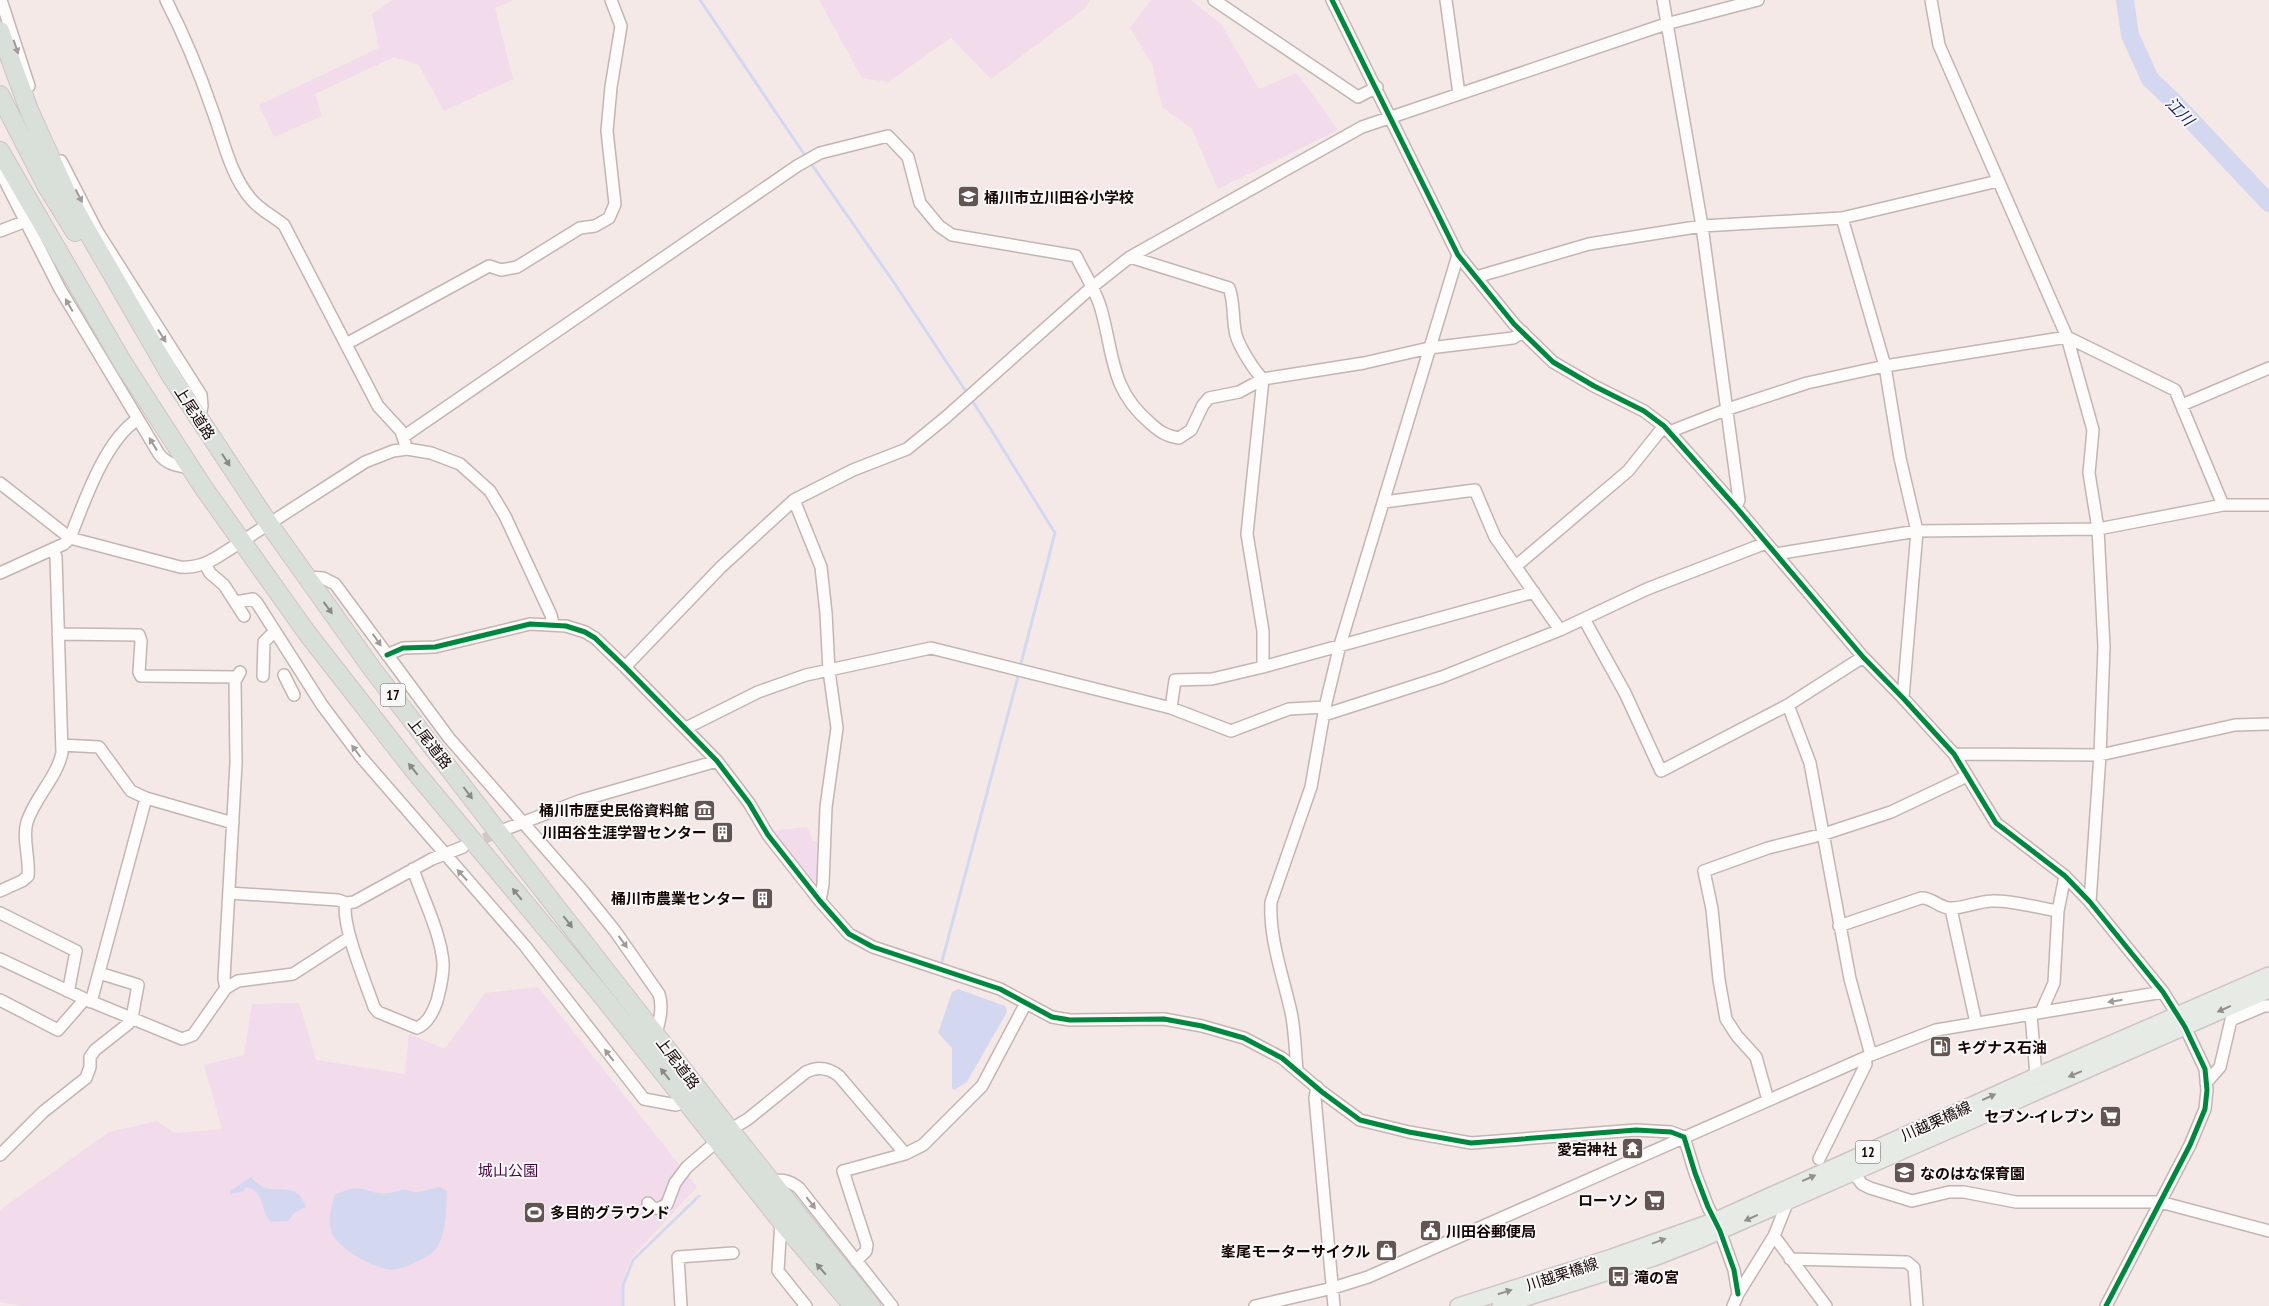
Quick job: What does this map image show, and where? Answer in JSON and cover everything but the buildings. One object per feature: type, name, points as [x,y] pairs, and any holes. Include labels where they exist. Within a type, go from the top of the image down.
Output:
[{"type":"highway","name":"上尾道路","points":[[0,31],[29,110],[66,192],[118,287],[199,420],[269,524],[373,670],[510,849],[656,1033],[781,1221],[852,1306]]},
{"type":"highway","points":[[0,95],[46,184],[114,295],[171,376]]},
{"type":"highway","points":[[0,114],[124,363]]},
{"type":"highway","name":"上尾道路","points":[[0,151],[124,363],[191,468],[307,633],[413,769],[599,992],[687,1101],[772,1181],[871,1306]]},
{"type":"main road","name":"川越栗橋線","points":[[1458,1306],[1612,1257],[1718,1226],[1788,1201],[2181,1020],[2269,976]]},
{"type":"main road","name":"川越栗橋線","points":[[1500,1306],[1654,1258],[2036,1076],[2181,1020],[2269,990]]},
{"type":"street","points":[[1,0],[35,102],[61,161],[98,233],[200,395],[202,406],[199,420]]},
{"type":"street","points":[[346,344],[489,266],[501,270],[517,267],[580,228],[595,226],[609,218],[615,204],[607,131],[611,87],[621,26],[611,0]]},
{"type":"street","points":[[1214,0],[1358,97],[1377,87]]},
{"type":"street","points":[[1332,0],[1377,87],[1458,256],[1523,332],[1552,362],[1644,411],[1667,429],[1863,657],[1954,754],[1996,823],[2065,876],[2090,902],[2163,992],[2181,1020],[2198,1050],[2205,1069],[2205,1109],[2201,1122],[2106,1306]]},
{"type":"street","points":[[1446,0],[1459,94]]},
{"type":"street","points":[[1663,0],[1702,226],[1728,409],[1739,500],[1736,507]]},
{"type":"street","points":[[626,667],[721,568],[794,500],[853,470],[907,449],[946,418],[1092,288],[1130,257],[1362,127],[1666,24],[1758,0]]},
{"type":"street","points":[[1931,0],[1939,44],[2067,337],[2092,430],[2089,473],[2098,529],[2104,647],[2100,755],[2090,902]]},
{"type":"street","points":[[170,1],[206,92],[238,181],[250,199],[284,225],[378,406],[401,431],[407,449]]},
{"type":"street","points":[[403,437],[797,166],[820,153],[888,136],[908,157],[920,203],[939,226],[952,235],[1076,256],[1101,307],[1109,348],[1123,393],[1134,409],[1166,436],[1179,438],[1191,430],[1203,405],[1209,398],[1239,392],[1263,379],[1364,363],[1429,348],[1513,338],[1523,332]]},
{"type":"street","points":[[0,171],[60,289],[164,460],[191,468]]},
{"type":"street","points":[[1476,277],[1589,244],[1702,226],[1842,218],[1998,181]]},
{"type":"street","points":[[1842,218],[1885,366],[1900,458],[1916,530],[1903,698]]},
{"type":"street","points":[[0,231],[26,221]]},
{"type":"street","points":[[1297,1069],[1292,1014],[1277,956],[1270,915],[1270,902],[1311,787],[1324,711],[1340,645],[1458,256]]},
{"type":"street","points":[[1130,257],[1229,288],[1233,297],[1236,336],[1258,374],[1263,379]]},
{"type":"street","points":[[1516,566],[1628,471],[1667,429],[1807,383],[1885,366],[2067,337],[2175,390],[2224,505]]},
{"type":"street","points":[[2182,405],[2269,368]]},
{"type":"street","points":[[1263,379],[1247,534],[1263,631],[1263,667]]},
{"type":"street","points":[[0,573],[53,549],[70,538],[91,486],[108,455],[124,431],[138,419]]},
{"type":"street","points":[[0,483],[70,538],[180,568],[191,568],[205,564],[365,462],[393,451],[407,449],[431,453],[460,464],[490,491],[505,516],[551,615],[553,624]]},
{"type":"street","points":[[1384,502],[1475,490],[1495,537],[1560,630]]},
{"type":"street","points":[[794,500],[821,567],[829,671],[837,728],[826,807],[823,884],[820,901]]},
{"type":"street","points":[[1776,554],[1916,530],[2098,529],[2224,505],[2269,505]]},
{"type":"street","points":[[686,728],[758,692],[806,675],[931,648],[1171,708],[1230,731],[1289,709],[1324,711],[1442,677],[1560,630],[1647,589],[1766,543]]},
{"type":"street","points":[[0,891],[22,881],[28,876],[26,824],[59,765],[62,745],[56,557],[53,549]]},
{"type":"street","points":[[205,564],[210,573],[224,585],[244,616]]},
{"type":"street","points":[[306,577],[323,578],[335,584],[465,758],[592,902],[654,986],[661,1000],[656,1033]]},
{"type":"street","points":[[1171,708],[1175,680],[1212,679],[1263,667],[1534,592]]},
{"type":"street","points":[[236,602],[253,599],[322,705],[360,757],[525,946],[644,1100],[676,1105],[687,1101]]},
{"type":"street","points":[[1584,619],[1625,693],[1661,771],[1788,705],[1863,657]]},
{"type":"street","points":[[387,655],[403,648],[435,647],[530,624],[553,624],[585,632],[626,667],[716,761],[749,803],[768,835],[820,901],[849,934],[862,942],[903,958],[1000,989],[1052,1017],[1070,1020],[1164,1019],[1202,1026],[1244,1038],[1282,1058],[1316,1087],[1360,1120],[1454,1141],[1492,1142],[1643,1130],[1671,1132],[1684,1137]]},
{"type":"street","points":[[263,676],[264,642],[274,632]]},
{"type":"street","points":[[58,634],[139,635],[142,641],[139,672],[141,676],[238,674],[236,763],[224,978],[226,988]]},
{"type":"street","points":[[284,675],[294,695]]},
{"type":"street","points":[[1788,705],[1810,763],[1839,926],[1868,1056],[1866,1064],[1819,1159]]},
{"type":"street","points":[[1954,754],[2100,755],[2235,725],[2269,724]]},
{"type":"street","points":[[62,745],[99,747],[127,788],[146,798],[232,823]]},
{"type":"street","points":[[506,829],[582,800],[716,761]]},
{"type":"street","points":[[1768,1100],[1756,1057],[1737,1036],[1726,1020],[1719,980],[1712,909],[1704,871],[1768,848],[1824,834],[1891,812],[1967,776]]},
{"type":"street","points":[[0,1000],[58,1030],[88,1000],[99,973],[146,798]]},
{"type":"street","points":[[229,894],[338,900],[346,903],[354,902],[413,869],[463,847]]},
{"type":"street","points":[[346,903],[344,909],[350,937],[374,1007],[378,1012],[417,1028],[424,1025],[436,1002],[443,972],[443,962],[435,932],[413,869]]},
{"type":"street","points":[[2036,1076],[2036,1013],[2054,983],[2058,911],[2065,876]]},
{"type":"street","points":[[1839,926],[1921,898],[1927,898],[1951,909],[1978,902],[1995,901],[2058,911]]},
{"type":"street","points":[[1951,909],[1976,1023]]},
{"type":"street","points":[[0,913],[76,951],[67,991]]},
{"type":"street","points":[[0,959],[67,991],[182,1039],[193,1035],[226,988],[238,981],[293,974],[350,937]]},
{"type":"street","points":[[0,1155],[42,1112],[86,1078],[90,1067],[90,1056],[128,1024],[132,1018],[138,985],[99,973]]},
{"type":"street","points":[[1255,1306],[1333,1288],[1368,1277],[1868,1056],[1936,1030],[2163,992]]},
{"type":"street","points":[[856,1261],[866,1251],[867,1245],[843,1171],[905,1154],[923,1145],[982,1086],[1026,1003]]},
{"type":"street","points":[[2206,1083],[2220,1067],[2231,1020],[2264,1006],[2269,1006]]},
{"type":"street","points":[[648,1203],[653,1208],[658,1209],[667,1204],[675,1183],[687,1167],[724,1135],[748,1119],[806,1072],[816,1068],[835,1072],[902,1150]]},
{"type":"street","points":[[1316,1087],[1314,1098],[1334,1306]]},
{"type":"street","points":[[1684,1137],[1708,1207],[1718,1226],[1736,1276],[1738,1294]]},
{"type":"street","points":[[1853,1172],[1862,1184],[1870,1188],[1912,1201],[1949,1192],[1964,1192],[2016,1202],[2160,1202],[2269,1231]]},
{"type":"street","points":[[772,1181],[781,1179],[791,1182],[799,1188],[892,1306]]},
{"type":"street","points":[[1733,1306],[1738,1294],[1774,1236],[1788,1201]]},
{"type":"street","points":[[781,1221],[778,1271],[806,1306]]},
{"type":"street","points":[[1774,1236],[1826,1306]]},
{"type":"street","points":[[681,1306],[678,1257],[733,1253]]},
{"type":"street","points":[[1790,1259],[1907,1262],[1914,1268],[1917,1306]]},
{"type":"green space","points":[[393,0],[514,0],[495,8],[513,79],[444,111],[419,65],[394,57],[315,94],[322,116],[274,137],[259,105],[379,48],[372,14]]},
{"type":"green space","points":[[819,0],[1090,0],[1084,9],[991,79],[951,38],[888,82],[862,78]]},
{"type":"green space","points":[[1151,0],[1191,0],[1221,24],[1259,89],[1297,73],[1338,130],[1218,189],[1192,129],[1162,107],[1152,64],[1130,28]]},
{"type":"green space","points":[[807,827],[813,841],[817,841],[818,882],[815,883],[772,831]]},
{"type":"green space","name":"城山公園","points":[[538,987],[697,1187],[631,1258],[621,1285],[621,1306],[24,1306],[0,1302],[0,1210],[109,1132],[157,1121],[174,1133],[222,1129],[204,1065],[244,1055],[252,1004],[299,1003],[316,1060],[405,1074],[409,1034],[445,1049],[485,993]]},
{"type":"water","points":[[958,989],[1005,1006],[1007,1012],[967,1082],[954,1090],[952,1088],[952,1048],[938,1033],[952,992]]},
{"type":"water","points":[[251,1177],[258,1184],[269,1189],[293,1191],[298,1194],[306,1207],[294,1213],[288,1221],[271,1222],[256,1191],[245,1187],[244,1191],[231,1194],[230,1191]]},
{"type":"water","points":[[440,1187],[447,1191],[443,1234],[431,1253],[407,1266],[390,1270],[372,1264],[341,1245],[332,1233],[330,1219],[335,1195],[353,1189],[391,1193],[400,1190],[420,1192]]},
{"type":"waterway","points":[[700,0],[806,157]]},
{"type":"waterway","name":"江川","points":[[2125,0],[2130,35],[2150,79],[2269,203]]},
{"type":"waterway","points":[[810,162],[895,284],[990,428],[1055,533],[1020,667]]},
{"type":"waterway","points":[[941,965],[1019,673]]},
{"type":"waterway","points":[[623,1306],[623,1285],[633,1260],[699,1196]]},
{"type":"tunnel","points":[[469,845],[502,831]]},
{"type":"cycle path","points":[[1332,0],[1458,255],[1514,324],[1553,362],[1594,386],[1644,411],[1664,426],[1736,507],[1863,657],[1954,754],[1996,823],[2065,876],[2090,902],[2163,992],[2185,1027],[2205,1069],[2207,1090],[2205,1109],[2190,1145],[2106,1306]]},
{"type":"cycle path","points":[[387,655],[403,648],[435,647],[530,624],[566,626],[585,632],[595,638],[625,667],[717,761],[749,803],[768,835],[820,901],[849,934],[873,947],[1000,989],[1052,1017],[1070,1020],[1164,1019],[1202,1026],[1244,1038],[1282,1058],[1322,1092],[1360,1120],[1409,1132],[1471,1143],[1636,1130],[1671,1132],[1684,1137],[1695,1173],[1708,1207],[1720,1231],[1734,1270],[1738,1294]]},
{"type":"place","name":"桶川市立川田谷小学校","points":[[968,197]]},
{"type":"place","name":"桶川市歴史民俗資料館","points":[[705,810]]},
{"type":"place","name":"川田谷生涯学習センター","points":[[723,832]]},
{"type":"place","name":"桶川市農業センター","points":[[762,898]]},
{"type":"place","name":"キグナス石油","points":[[1941,1047]]},
{"type":"place","name":"セブン-イレブン","points":[[2110,1116]]},
{"type":"place","name":"愛宕神社","points":[[1633,1149]]},
{"type":"place","name":"なのはな保育園","points":[[1904,1173]]},
{"type":"place","name":"ローソン","points":[[1654,1200]]},
{"type":"place","name":"多目的グラウンド","points":[[534,1212]]},
{"type":"place","name":"川田谷郵便局","points":[[1430,1231]]},
{"type":"place","name":"峯尾モーターサイクル","points":[[1386,1251]]},
{"type":"place","name":"滝の宮","points":[[1618,1277]]}]
